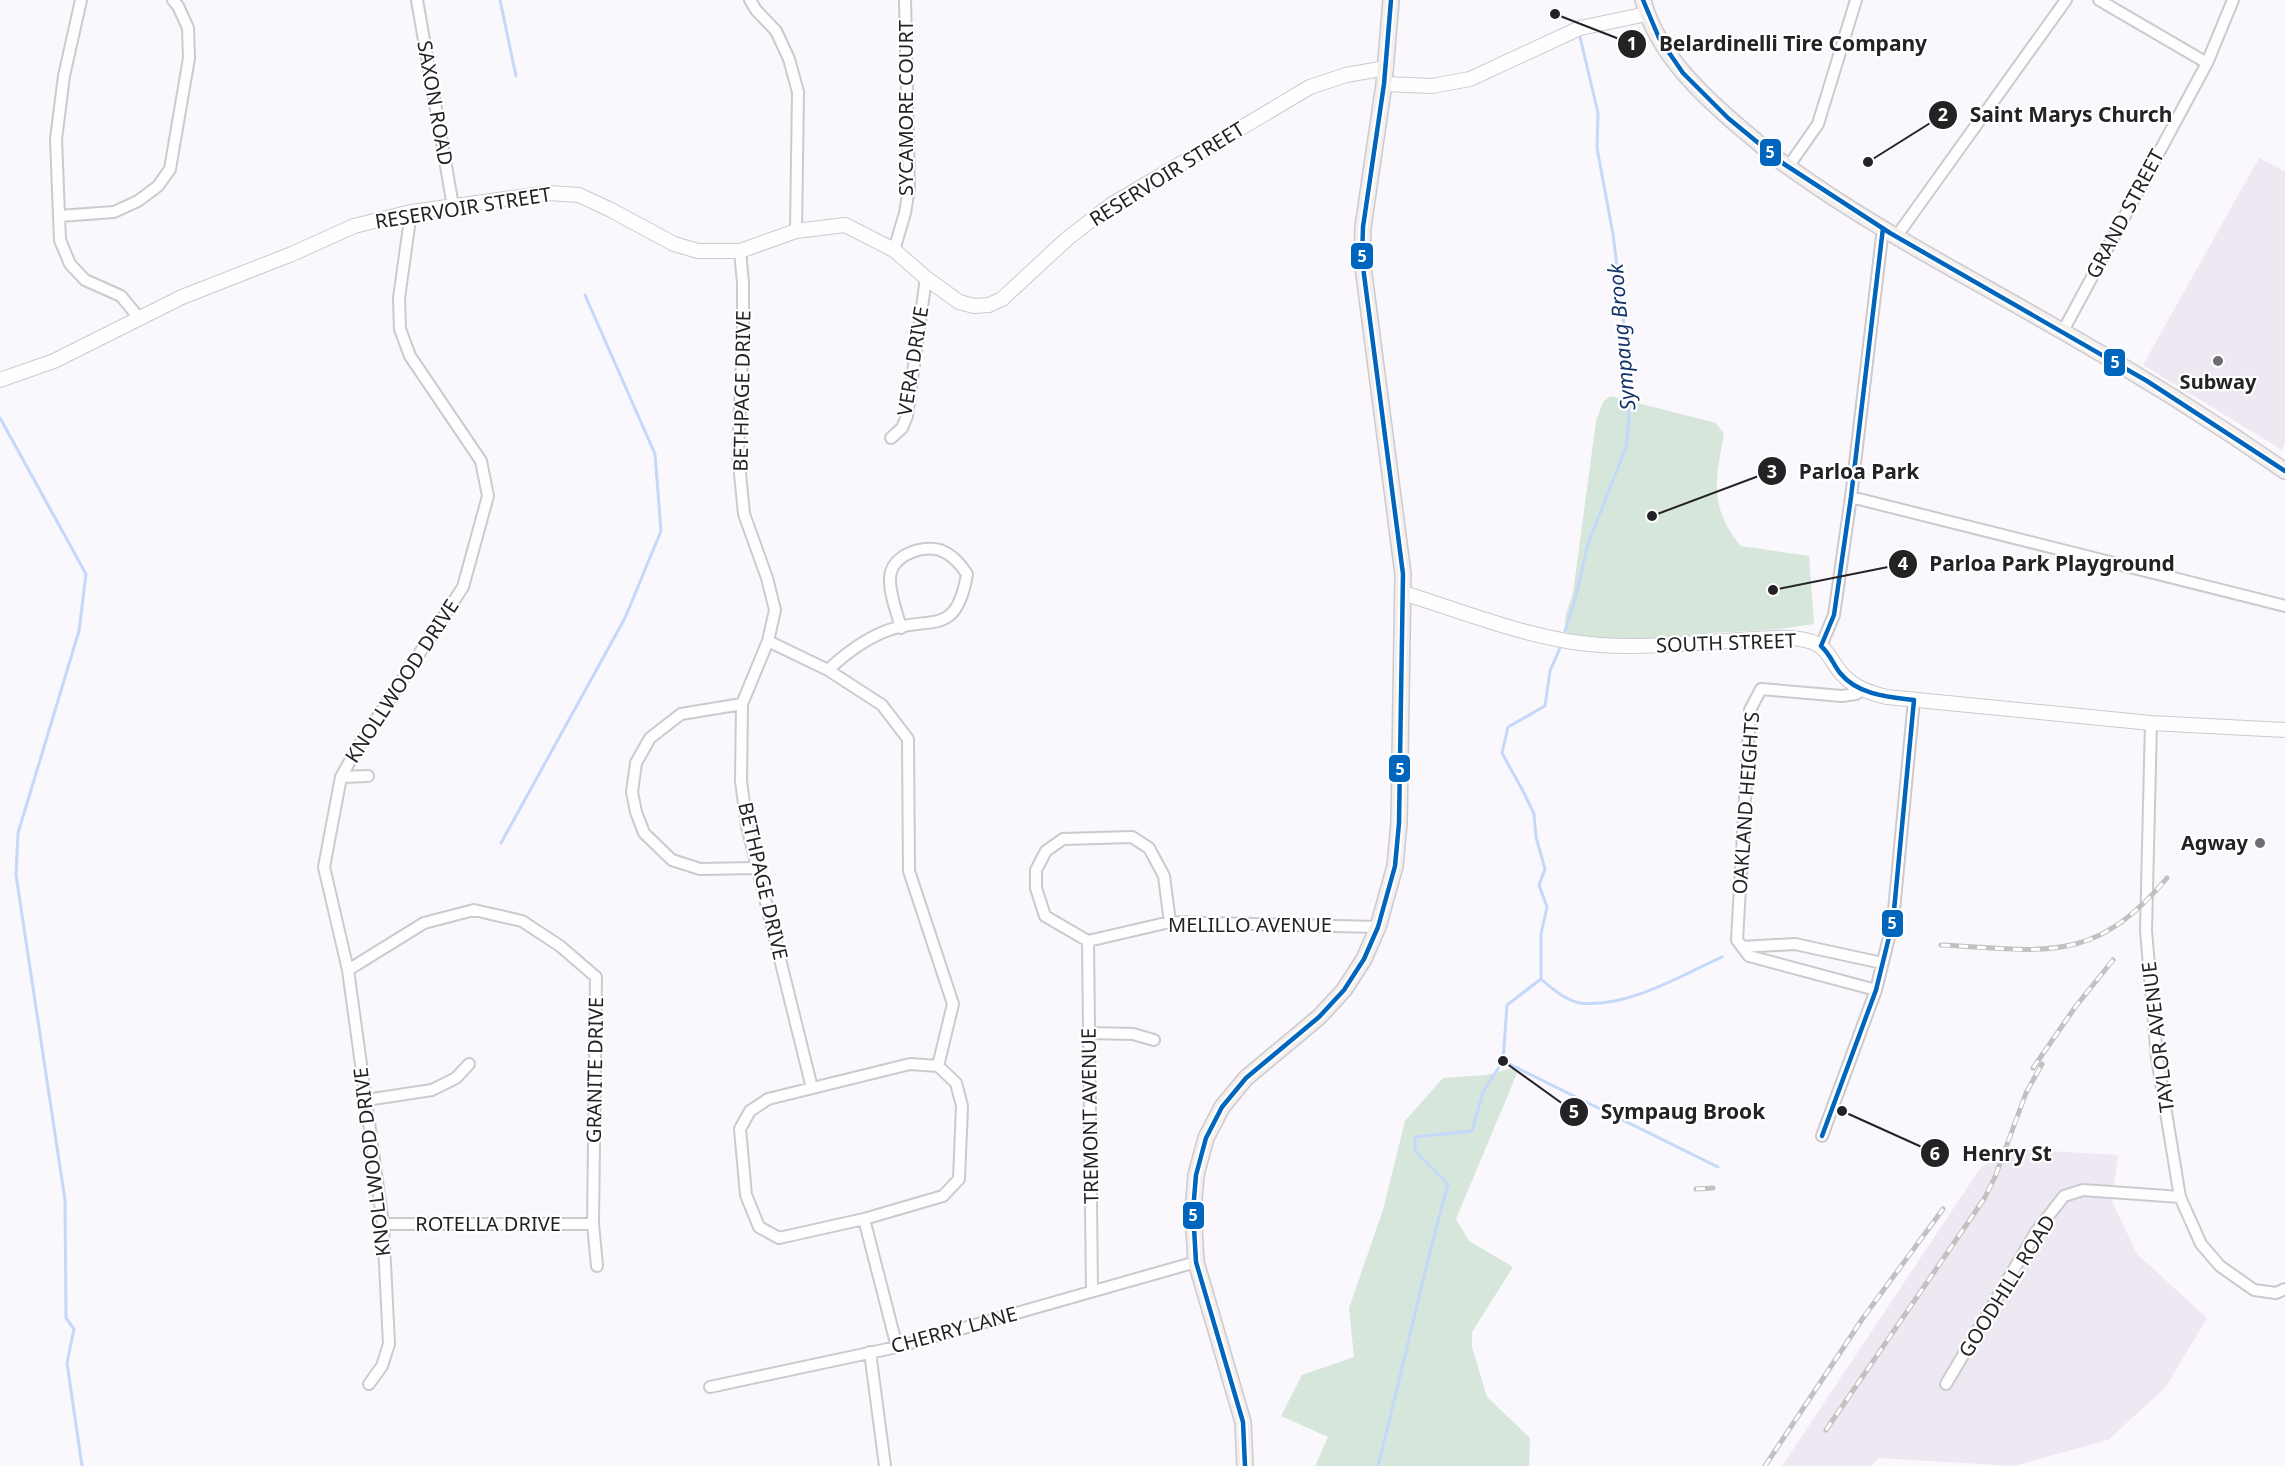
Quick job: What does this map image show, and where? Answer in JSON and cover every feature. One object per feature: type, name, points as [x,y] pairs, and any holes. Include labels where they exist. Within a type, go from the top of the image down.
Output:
[{"type":"main road","points":[[1245,1466],[1243,1422],[1196,1262],[1193,1211],[1196,1174],[1206,1138],[1222,1107],[1246,1078],[1319,1017],[1344,990],[1364,959],[1378,927],[1395,866],[1400,823],[1403,574],[1362,259],[1366,204],[1386,68],[1391,0]]},
{"type":"main road","points":[[1645,7],[1676,64],[1697,88],[1723,113],[1788,167],[1896,237],[2063,331],[2219,425],[2285,471]]},
{"type":"street","points":[[81,0],[64,76],[56,139],[60,240],[70,264],[85,280],[121,296],[139,318]]},
{"type":"street","points":[[59,216],[114,212],[138,201],[158,186],[170,169],[189,58],[188,28],[173,0]]},
{"type":"street","name":"SAXON ROAD","points":[[417,0],[453,206]]},
{"type":"street","points":[[750,0],[756,10],[776,31],[789,59],[798,92],[796,231]]},
{"type":"street","name":"SYCAMORE COURT","points":[[894,250],[905,213],[909,188],[905,0]]},
{"type":"street","points":[[1788,167],[1818,124],[1857,0]]},
{"type":"street","points":[[1896,237],[2066,0]]},
{"type":"street","points":[[2100,0],[2207,63]]},
{"type":"street","name":"GRAND STREET","points":[[2063,331],[2207,63],[2233,0]]},
{"type":"street","points":[[1384,84],[1432,86],[1470,79],[1580,28],[1645,7]]},
{"type":"street","name":"RESERVOIR STREET","points":[[0,380],[54,361],[182,297],[292,254],[354,226],[411,212],[548,193],[579,195],[674,244],[698,251],[740,251],[796,231],[845,225],[894,250],[926,278],[959,302],[974,306],[989,305],[1002,299],[1068,238],[1120,200],[1310,87],[1346,75],[1386,68]]},
{"type":"street","name":"KNOLLWOOD DRIVE","points":[[369,1384],[382,1366],[389,1344],[383,1224],[348,970],[324,867],[341,777],[358,747],[463,587],[488,496],[481,461],[410,356],[400,329],[399,298],[411,212]]},
{"type":"street","points":[[1821,646],[1834,615],[1851,497],[1883,228]]},
{"type":"street","name":"BETHPAGE DRIVE","points":[[740,251],[743,283],[743,336],[738,453],[744,514],[767,578],[775,610],[768,641],[742,704],[741,781],[747,826],[812,1088]]},
{"type":"street","name":"VERA DRIVE","points":[[891,438],[902,428],[907,416],[926,278]]},
{"type":"street","points":[[1851,497],[2285,606]]},
{"type":"street","points":[[828,670],[851,649],[887,630],[901,628],[944,621],[955,610],[964,593],[967,574],[958,561],[942,551],[917,550],[903,557],[894,566],[890,577],[901,628]]},
{"type":"street","name":"SOUTH STREET","points":[[1403,593],[1524,630],[1599,645],[1764,639],[1810,641],[1829,653],[1842,674],[1862,690],[1887,697],[2151,723],[2285,730]]},
{"type":"street","points":[[768,641],[828,670],[882,705],[909,739],[909,871],[953,1004],[938,1066]]},
{"type":"street","name":"OAKLAND HEIGHTS","points":[[1742,947],[1737,938],[1750,710],[1761,689],[1842,696],[1849,696],[1862,690]]},
{"type":"street","points":[[1822,1136],[1876,990],[1893,921],[1914,700]]},
{"type":"street","points":[[742,704],[681,714],[650,738],[636,763],[632,792],[636,813],[644,833],[672,860],[700,869],[757,868]]},
{"type":"street","name":"TAYLOR AVENUE","points":[[2151,723],[2146,931],[2157,1058],[2180,1197],[2201,1244],[2220,1266],[2254,1290],[2276,1293],[2285,1289]]},
{"type":"street","points":[[341,777],[368,776]]},
{"type":"street","points":[[1088,941],[1045,916],[1036,888],[1036,870],[1046,851],[1063,839],[1132,837],[1149,848],[1164,876],[1170,922]]},
{"type":"street","name":"GRANITE DRIVE","points":[[348,970],[424,923],[474,910],[522,921],[560,946],[596,977],[593,1224],[597,1266]]},
{"type":"street","name":"MELILLO AVENUE","points":[[1088,941],[1170,922],[1378,927]]},
{"type":"street","name":"TREMONT AVENUE","points":[[1088,941],[1092,1292]]},
{"type":"street","points":[[1742,947],[1795,944],[1882,963]]},
{"type":"street","points":[[1742,947],[1749,956],[1876,990]]},
{"type":"street","points":[[1089,1033],[1133,1034],[1154,1040]]},
{"type":"street","points":[[366,1100],[432,1090],[456,1078],[469,1064]]},
{"type":"street","points":[[910,1064],[938,1066],[956,1083],[962,1106],[959,1179],[943,1196],[864,1219],[778,1238],[759,1227],[746,1195],[740,1129],[750,1111],[768,1100],[910,1064]]},
{"type":"street","name":"GOODHILL ROAD","points":[[1946,1384],[2036,1232],[2064,1196],[2083,1190],[2180,1197]]},
{"type":"street","points":[[864,1219],[897,1347]]},
{"type":"street","name":"ROTELLA DRIVE","points":[[383,1224],[593,1224]]},
{"type":"street","name":"CHERRY LANE","points":[[710,1387],[897,1347],[1196,1262]]},
{"type":"street","points":[[870,1352],[885,1466]]},
{"type":"shaded area","points":[[2259,158],[2285,171],[2285,443],[2282,450],[2143,365]]},
{"type":"shaded area","points":[[2017,1149],[2118,1155],[2112,1201],[2137,1254],[2207,1318],[2165,1388],[2108,1440],[2014,1466],[1879,1458],[1871,1466],[1782,1466],[1981,1167]]},
{"type":"green space","points":[[1610,396],[1716,423],[1724,434],[1718,466],[1717,493],[1724,519],[1741,546],[1809,556],[1814,624],[1635,641],[1569,636],[1565,621],[1573,593],[1596,421],[1603,402]]},
{"type":"green space","points":[[1520,1066],[1456,1219],[1469,1241],[1513,1267],[1472,1332],[1472,1347],[1487,1397],[1530,1438],[1529,1466],[1315,1466],[1328,1437],[1281,1416],[1302,1375],[1354,1357],[1349,1308],[1383,1210],[1405,1121],[1443,1078],[1486,1075]]},
{"type":"waterway","points":[[500,0],[516,76]]},
{"type":"waterway","name":"Sympaug Brook","points":[[1565,631],[1588,544],[1626,447],[1629,421],[1624,324],[1613,234],[1597,148],[1598,113],[1580,37]]},
{"type":"waterway","points":[[501,843],[625,618],[661,531],[655,454],[585,295]]},
{"type":"waterway","points":[[0,418],[86,574],[79,631],[18,833],[16,875],[65,1200],[66,1318],[74,1329],[67,1363],[82,1466]]},
{"type":"waterway","name":"Sympaug Brook","points":[[1378,1466],[1448,1184],[1415,1151],[1415,1137],[1472,1131],[1483,1092],[1503,1061],[1507,1005],[1541,979],[1541,934],[1547,907],[1539,885],[1545,869],[1536,837],[1534,814],[1502,753],[1508,727],[1545,706],[1550,671],[1560,648]]},
{"type":"waterway","points":[[1541,979],[1569,1000],[1580,1003],[1617,1001],[1653,989],[1722,957]]},
{"type":"waterway","points":[[1503,1061],[1718,1167]]},
{"type":"railway","points":[[1941,945],[2038,949],[2065,946],[2090,939],[2115,926],[2140,906],[2167,878]]},
{"type":"railway","points":[[2033,1068],[2076,1006],[2113,960]]},
{"type":"railway","points":[[1826,1430],[1984,1199],[1995,1177],[2026,1093],[2042,1064]]},
{"type":"railway","points":[[1696,1189],[1713,1188]]},
{"type":"railway","points":[[1765,1466],[1863,1318],[1943,1209]]},
{"type":"transit line","name":"5","points":[[1245,1466],[1243,1422],[1196,1262],[1193,1211],[1196,1175],[1206,1138],[1222,1107],[1246,1078],[1319,1017],[1344,990],[1364,959],[1378,927],[1395,866],[1399,823],[1403,574],[1362,259],[1363,227],[1384,84],[1391,0]]},
{"type":"transit line","name":"5","points":[[1643,0],[1659,38],[1683,73],[1728,118],[1784,164],[1890,233],[2147,381],[2285,471]]},
{"type":"transit line","name":"5","points":[[1821,646],[1834,615],[1851,497],[1883,228]]},
{"type":"transit line","name":"5","points":[[1821,646],[1840,673],[1856,686],[1874,694],[1914,700]]},
{"type":"transit line","name":"5","points":[[1822,1136],[1876,990],[1893,921],[1914,700]]},
{"type":"place","name":"Belardinelli Tire Company","points":[[1555,14]]},
{"type":"place","name":"Saint Marys Church","points":[[1868,162]]},
{"type":"place","name":"Subway","points":[[2218,361]]},
{"type":"place","name":"Parloa Park","points":[[1652,516]]},
{"type":"place","name":"Parloa Park Playground","points":[[1773,590]]},
{"type":"place","name":"Agway","points":[[2260,843]]},
{"type":"place","name":"Sympaug Brook","points":[[1503,1061]]},
{"type":"place","name":"Henry St","points":[[1842,1111]]}]
